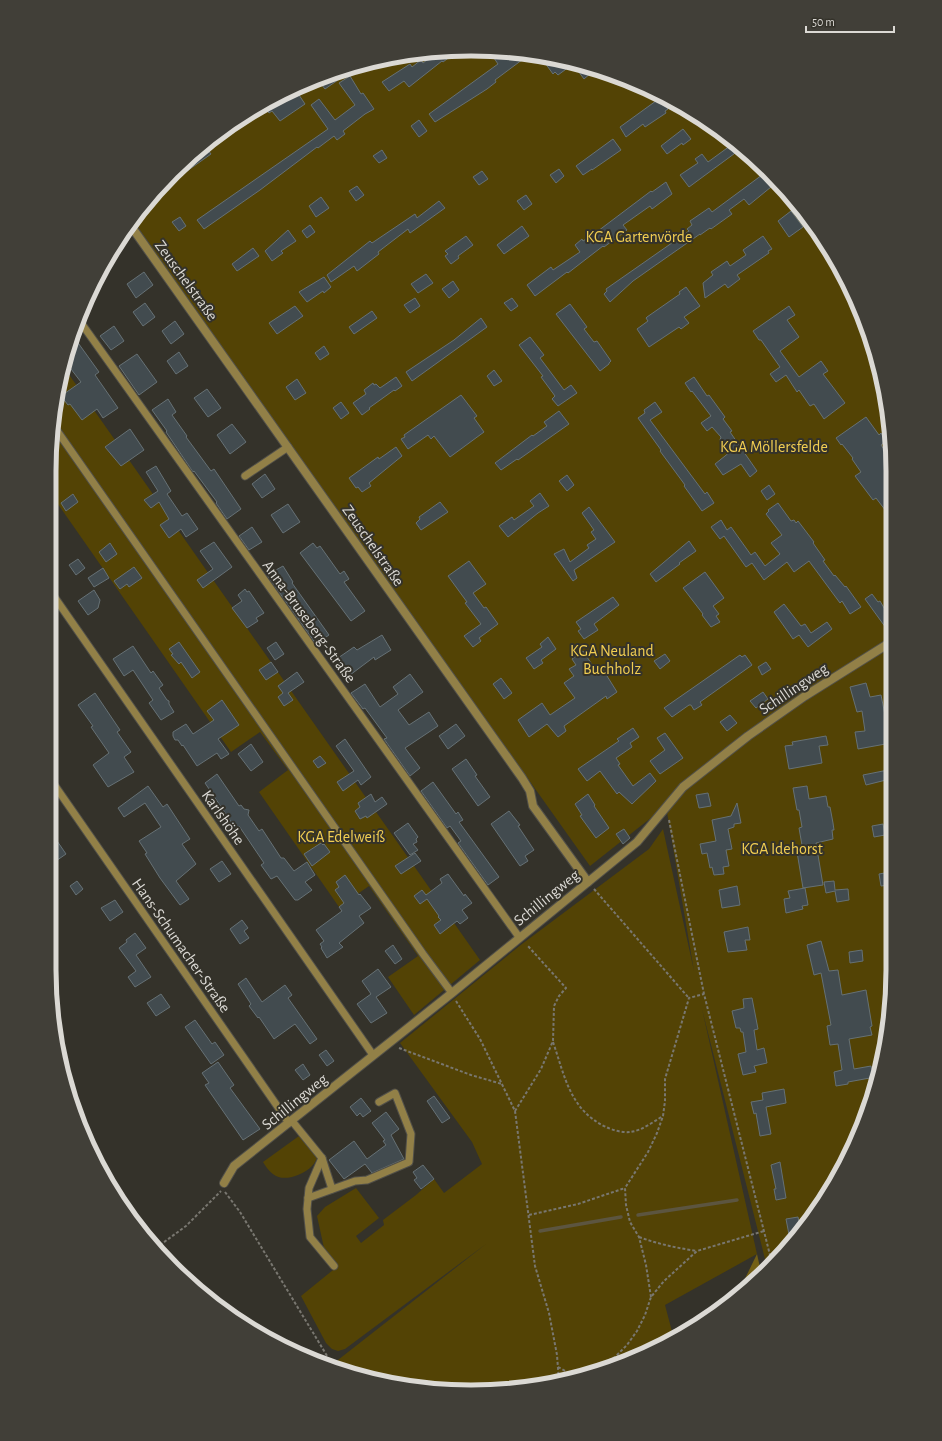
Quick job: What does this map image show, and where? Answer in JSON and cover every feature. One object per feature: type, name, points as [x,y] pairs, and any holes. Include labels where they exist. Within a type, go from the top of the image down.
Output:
[{"type":"street","name":"Zeuschelstraße","points":[[134,230],[522,778],[530,791],[533,806],[588,882]]},
{"type":"street","name":"Schillingweg","points":[[224,1183],[234,1166],[452,993],[637,842],[666,806],[683,788],[748,736],[805,696],[886,645]]},
{"type":"lane","name":"Anna-Bruseberg-Straße","points":[[83,325],[519,937]]},
{"type":"lane","points":[[58,433],[423,954],[452,993]]},
{"type":"lane","points":[[244,476],[288,447]]},
{"type":"lane","name":"Karlshöhe","points":[[56,599],[373,1056]]},
{"type":"lane","name":"Hans-Schumacher-Straße","points":[[56,787],[291,1122],[322,1158]]},
{"type":"lane","points":[[308,1198],[355,1181],[367,1180],[409,1162],[411,1134],[395,1093],[379,1102]]},
{"type":"lane","points":[[322,1158],[332,1189]]},
{"type":"lane","points":[[322,1158],[309,1188],[307,1209],[310,1238],[334,1266]]},
{"type":"path","points":[[666,806],[704,994],[770,1257]]},
{"type":"path","points":[[588,882],[689,998]]},
{"type":"path","points":[[519,937],[566,988],[559,996],[554,1006],[553,1041],[573,1098],[584,1112],[596,1123],[612,1130],[630,1132],[647,1126],[663,1116]]},
{"type":"path","points":[[452,993],[480,1039],[515,1111],[535,1266],[549,1313],[557,1355],[559,1375]]},
{"type":"path","points":[[689,998],[704,994]]},
{"type":"path","points":[[651,1298],[646,1266],[639,1237],[630,1222],[626,1205],[625,1188],[654,1140],[663,1116],[665,1079],[689,998]]},
{"type":"path","points":[[515,1111],[541,1069],[553,1041]]},
{"type":"path","points":[[388,1044],[471,1076],[503,1084]]},
{"type":"path","points":[[529,1216],[578,1204],[625,1188]]},
{"type":"path","points":[[160,1245],[186,1226],[223,1189],[240,1212],[329,1360]]},
{"type":"path","points":[[639,1237],[676,1248],[697,1251],[764,1231]]},
{"type":"path","points":[[606,1362],[615,1357],[627,1345],[637,1331],[651,1298],[664,1281],[697,1251]]},
{"type":"path","points":[[558,1367],[569,1373]]},
{"type":"green space","points":[[471,56],[498,57],[552,64],[604,78],[655,99],[678,112],[702,126],[745,159],[783,197],[816,240],[830,264],[843,287],[864,338],[878,390],[885,444],[886,471],[886,970],[882,1024],[872,1077],[854,1129],[830,1178],[800,1223],[783,1244],[766,1261],[702,1009],[757,1254],[665,1305],[672,1332],[655,1342],[604,1363],[552,1377],[498,1384],[471,1385],[444,1384],[390,1377],[335,1362],[486,1244],[345,1349],[338,1351],[332,1349],[326,1343],[301,1296],[333,1270],[330,1266],[334,1261],[324,1248],[317,1216],[325,1207],[356,1188],[379,1218],[356,1236],[361,1243],[384,1225],[383,1220],[434,1179],[444,1193],[482,1164],[472,1142],[400,1043],[522,944],[649,849],[663,829],[694,971],[666,806],[590,866],[137,226],[159,197],[197,159],[240,126],[287,99],[312,88],[364,70],[390,64],[444,57]]},
{"type":"green space","name":"KGA Edelweiß","points":[[68,373],[480,960],[414,1015],[388,977],[418,956],[369,886],[339,907],[259,792],[288,770],[260,732],[231,752],[56,501],[57,444],[64,390]]},
{"type":"green space","points":[[299,1136],[317,1158],[314,1164],[304,1172],[292,1177],[282,1178],[274,1175],[263,1162]]},
{"type":"shaded area","points":[[757,1254],[760,1267],[742,1284]]},
{"type":"building","points":[[450,57],[443,62],[442,61],[409,87],[404,81],[389,91],[382,82],[410,64],[412,67],[421,60],[423,63],[429,59]]},
{"type":"building","points":[[498,57],[522,60],[495,80],[496,82],[487,89],[435,122],[429,114],[498,64],[494,58]]},
{"type":"building","points":[[545,63],[568,68],[558,75],[555,72],[553,74]]},
{"type":"building","points":[[577,70],[590,74],[584,79]]},
{"type":"building","points":[[343,76],[325,89],[321,84]]},
{"type":"building","points":[[350,76],[361,94],[363,93],[374,109],[343,131],[345,134],[337,140],[334,136],[318,148],[317,147],[260,190],[204,229],[197,220],[328,129],[311,105],[319,99],[335,120],[355,105],[339,83]]},
{"type":"building","points":[[299,95],[305,104],[280,121],[272,111],[269,113],[267,110],[294,96],[295,97]]},
{"type":"building","points":[[657,100],[665,104],[668,109],[665,111],[666,113],[645,127],[643,124],[626,137],[620,127]]},
{"type":"building","points":[[419,120],[427,131],[419,137],[411,126]]},
{"type":"building","points":[[683,129],[691,139],[683,145],[682,143],[667,154],[661,146]]},
{"type":"building","points":[[613,139],[621,150],[583,175],[576,166]]},
{"type":"building","points":[[729,146],[736,152],[689,187],[680,175],[698,163],[695,159],[702,154],[708,162]]},
{"type":"building","points":[[208,150],[211,154],[180,176]]},
{"type":"building","points":[[382,150],[387,158],[379,163],[373,156]]},
{"type":"building","points":[[559,169],[564,176],[556,183],[550,175]]},
{"type":"building","points":[[482,171],[488,179],[479,185],[473,177]]},
{"type":"building","points":[[761,175],[771,187],[749,205],[744,199],[729,210],[732,214],[711,229],[710,228],[700,234],[633,281],[610,302],[604,294],[607,291],[606,289],[689,231],[687,229],[692,225],[690,221],[709,208],[712,212]]},
{"type":"building","points":[[666,182],[672,194],[652,209],[650,206],[623,225],[627,230],[535,296],[527,285],[551,267],[553,270],[580,252],[575,245],[582,239],[583,241],[594,234],[651,191],[652,192]]},
{"type":"building","points":[[357,186],[364,195],[356,201],[349,191]]},
{"type":"building","points":[[526,195],[532,204],[524,210],[517,201]]},
{"type":"building","points":[[321,197],[329,208],[316,217],[309,206]]},
{"type":"building","points":[[439,201],[445,208],[410,233],[408,229],[378,252],[379,254],[357,271],[354,266],[331,282],[327,275],[370,241],[372,243],[415,214],[417,218]]},
{"type":"building","points":[[791,211],[803,227],[789,237],[778,221]]},
{"type":"building","points":[[180,217],[186,226],[179,231],[172,222]]},
{"type":"building","points":[[310,225],[315,232],[307,238],[302,231]]},
{"type":"building","points":[[522,226],[529,236],[504,254],[497,245]]},
{"type":"building","points":[[288,230],[296,241],[281,251],[283,253],[272,261],[265,251]]},
{"type":"building","points":[[466,236],[473,245],[458,256],[459,258],[451,264],[445,256],[448,254],[445,251]]},
{"type":"building","points":[[763,236],[772,249],[768,251],[769,253],[737,275],[740,279],[728,288],[725,284],[705,298],[703,283],[713,275],[711,272],[727,261],[730,266],[746,255],[743,250]]},
{"type":"building","points":[[253,248],[259,256],[237,271],[232,264]]},
{"type":"building","points":[[144,272],[153,285],[136,298],[127,284]]},
{"type":"building","points":[[426,274],[433,283],[418,293],[411,284]]},
{"type":"building","points":[[324,277],[331,287],[324,293],[323,291],[307,302],[299,292]]},
{"type":"building","points":[[453,281],[459,290],[449,298],[442,289]]},
{"type":"building","points":[[686,287],[700,306],[684,317],[689,323],[681,329],[679,327],[649,347],[637,329],[648,321],[646,318],[647,317],[680,294],[679,292]]},
{"type":"building","points":[[415,298],[420,306],[410,313],[404,305]]},
{"type":"building","points":[[512,298],[518,306],[511,311],[504,303]]},
{"type":"building","points":[[145,303],[155,317],[143,326],[133,312]]},
{"type":"building","points":[[570,304],[587,327],[584,329],[594,342],[597,341],[611,361],[600,371],[556,314]]},
{"type":"building","points":[[295,306],[303,316],[277,334],[269,323]]},
{"type":"building","points":[[789,306],[795,315],[787,320],[799,337],[780,351],[799,377],[821,361],[828,371],[823,374],[845,403],[824,419],[814,404],[810,406],[799,390],[797,392],[786,375],[776,382],[770,374],[780,367],[753,331]]},
{"type":"building","points":[[372,311],[377,318],[354,334],[349,327]]},
{"type":"building","points":[[481,318],[487,327],[412,381],[406,372],[454,340]]},
{"type":"building","points":[[175,321],[184,334],[171,344],[162,331]]},
{"type":"building","points":[[114,326],[124,341],[111,350],[100,336]]},
{"type":"building","points":[[530,337],[544,355],[540,358],[564,390],[571,385],[577,393],[558,406],[552,399],[555,396],[541,377],[543,376],[519,345]]},
{"type":"building","points":[[77,341],[99,372],[95,375],[118,408],[103,418],[97,409],[82,420],[70,404],[68,405],[63,398],[63,394],[81,382],[69,367]]},
{"type":"building","points":[[324,346],[329,354],[320,360],[315,353]]},
{"type":"building","points":[[179,352],[188,366],[176,374],[167,361]]},
{"type":"building","points":[[137,354],[157,382],[139,395],[119,366]]},
{"type":"building","points":[[494,370],[502,381],[494,386],[487,376]]},
{"type":"building","points":[[396,377],[402,386],[369,408],[370,409],[362,415],[353,403],[366,394],[364,390],[373,383],[380,388]]},
{"type":"building","points":[[694,377],[707,396],[709,395],[725,417],[723,419],[732,431],[730,432],[757,471],[750,477],[741,464],[723,475],[715,464],[730,452],[720,440],[721,437],[712,427],[707,431],[701,423],[711,416],[685,383]]},
{"type":"building","points":[[297,379],[306,393],[295,400],[286,387]]},
{"type":"building","points":[[207,389],[221,408],[208,417],[194,398]]},
{"type":"building","points":[[461,395],[477,416],[474,418],[484,432],[450,457],[434,436],[431,439],[428,435],[408,449],[401,439],[405,437],[404,435]]},
{"type":"building","points":[[168,399],[176,412],[172,415],[187,436],[186,437],[211,471],[214,469],[241,509],[227,519],[216,503],[217,502],[194,471],[193,472],[152,410]]},
{"type":"building","points":[[341,402],[349,413],[341,419],[333,408]]},
{"type":"building","points":[[655,402],[662,412],[650,420],[705,494],[707,492],[714,503],[702,511],[638,418],[645,413],[644,410]]},
{"type":"building","points":[[559,411],[569,424],[518,460],[517,459],[501,470],[495,463],[532,435],[533,436],[547,426],[544,422]]},
{"type":"building","points":[[866,417],[879,435],[881,433],[885,442],[881,445],[885,451],[886,511],[876,498],[873,500],[855,476],[861,472],[852,459],[853,458],[836,438]]},
{"type":"building","points":[[232,424],[246,442],[230,454],[217,435]]},
{"type":"building","points":[[130,429],[144,450],[121,466],[105,447]]},
{"type":"building","points":[[396,447],[402,456],[369,483],[371,486],[362,492],[358,487],[356,488],[349,478],[378,457],[379,459]]},
{"type":"building","points":[[156,466],[171,491],[167,494],[182,516],[187,513],[198,529],[186,537],[181,529],[169,538],[160,525],[169,519],[159,502],[151,508],[144,500],[158,491],[146,472]]},
{"type":"building","points":[[265,474],[275,489],[262,498],[252,484]]},
{"type":"building","points":[[567,475],[574,485],[567,491],[559,481]]},
{"type":"building","points":[[769,485],[775,494],[767,500],[761,491]]},
{"type":"building","points":[[540,493],[549,506],[508,537],[499,526],[512,517],[514,520],[534,506],[530,501]]},
{"type":"building","points":[[73,494],[78,502],[66,511],[61,503]]},
{"type":"building","points":[[440,502],[448,512],[421,530],[416,523],[420,519],[419,517]]},
{"type":"building","points":[[778,503],[791,521],[794,520],[796,523],[798,521],[814,542],[813,543],[825,560],[823,561],[834,576],[835,575],[845,587],[846,586],[861,607],[850,614],[842,601],[840,603],[809,561],[794,572],[787,562],[764,580],[752,563],[746,567],[724,536],[720,539],[711,527],[721,520],[727,530],[731,527],[751,555],[755,552],[765,566],[780,554],[771,543],[782,535],[766,514],[769,511],[768,510]]},
{"type":"building","points":[[288,504],[300,522],[283,533],[271,515]]},
{"type":"building","points":[[589,507],[615,542],[574,570],[577,578],[573,581],[554,554],[564,549],[570,562],[589,548],[587,545],[596,539],[591,532],[594,530],[582,513]]},
{"type":"building","points":[[252,527],[262,542],[249,550],[239,536]]},
{"type":"building","points":[[689,541],[696,551],[656,582],[650,574]]},
{"type":"building","points":[[214,542],[232,567],[203,588],[197,580],[213,569],[200,551]]},
{"type":"building","points":[[110,543],[117,554],[106,562],[99,552]]},
{"type":"building","points":[[313,543],[317,548],[320,546],[340,574],[344,571],[349,579],[344,582],[365,611],[351,621],[300,553]]},
{"type":"building","points":[[78,559],[85,568],[76,575],[69,565]]},
{"type":"building","points":[[469,561],[486,584],[473,593],[484,608],[486,607],[498,624],[479,638],[481,641],[473,647],[464,636],[481,624],[465,603],[467,602],[448,576]]},
{"type":"building","points":[[283,566],[293,582],[292,583],[329,635],[316,644],[267,575]]},
{"type":"building","points":[[134,567],[142,578],[129,587],[127,584],[120,589],[114,581]]},
{"type":"building","points":[[103,568],[109,578],[94,587],[88,578]]},
{"type":"building","points":[[705,572],[724,598],[713,606],[719,614],[716,616],[720,622],[711,627],[683,588]]},
{"type":"building","points":[[245,589],[247,592],[249,591],[264,613],[256,618],[258,621],[247,628],[232,608],[242,601],[238,595]]},
{"type":"building","points":[[94,590],[100,600],[98,608],[88,615],[78,601]]},
{"type":"building","points":[[872,594],[878,602],[880,601],[886,611],[886,628],[865,599]]},
{"type":"building","points":[[613,597],[619,605],[594,624],[598,630],[584,639],[578,631],[581,629],[576,622]]},
{"type":"building","points":[[784,604],[801,626],[805,624],[811,633],[827,622],[832,629],[808,647],[799,635],[793,639],[774,612]]},
{"type":"building","points":[[382,635],[391,650],[375,660],[374,657],[350,675],[338,658],[354,647],[357,650]]},
{"type":"building","points":[[548,637],[556,649],[541,660],[543,663],[534,669],[526,658],[542,647],[540,644]]},
{"type":"building","points":[[179,642],[200,672],[192,678],[181,662],[179,664],[171,655],[173,654],[169,649]]},
{"type":"building","points":[[276,642],[284,654],[275,660],[267,648]]},
{"type":"building","points":[[133,646],[151,673],[153,671],[163,685],[159,688],[169,701],[169,704],[174,712],[161,720],[149,703],[153,700],[133,670],[124,676],[113,659]]},
{"type":"building","points":[[583,651],[597,672],[602,668],[617,692],[607,699],[606,696],[564,726],[566,731],[558,737],[547,724],[529,737],[518,720],[542,703],[550,715],[575,698],[564,683],[574,676],[569,669],[576,665],[572,659]]},
{"type":"building","points":[[665,654],[670,661],[660,669],[654,661]]},
{"type":"building","points":[[740,655],[742,657],[745,655],[752,665],[700,702],[702,705],[694,710],[691,705],[689,705],[672,717],[664,708]]},
{"type":"building","points":[[271,662],[278,672],[266,680],[259,670]]},
{"type":"building","points":[[766,662],[771,669],[762,675],[758,667]]},
{"type":"building","points":[[297,672],[304,682],[288,693],[293,700],[284,706],[278,697],[283,693],[278,686]]},
{"type":"building","points":[[410,674],[423,692],[398,710],[409,725],[429,712],[438,726],[405,748],[420,768],[410,776],[384,739],[387,738],[365,708],[363,709],[351,693],[365,684],[380,707],[398,694],[393,687]]},
{"type":"building","points":[[501,678],[512,693],[504,699],[493,684]]},
{"type":"building","points":[[866,683],[870,697],[881,695],[886,720],[886,744],[858,749],[855,732],[865,731],[862,711],[857,712],[850,687]]},
{"type":"building","points":[[763,692],[768,699],[756,708],[750,701]]},
{"type":"building","points":[[95,693],[120,730],[117,732],[131,752],[124,757],[134,772],[108,787],[93,765],[109,753],[91,727],[93,726],[78,705]]},
{"type":"building","points":[[222,700],[239,725],[218,739],[229,754],[221,759],[217,753],[197,766],[183,745],[182,746],[178,740],[175,740],[173,732],[186,724],[193,734],[214,720],[207,711]]},
{"type":"building","points":[[730,715],[737,723],[727,731],[720,722]]},
{"type":"building","points":[[456,724],[465,736],[448,749],[439,736]]},
{"type":"building","points":[[633,728],[639,737],[630,743],[632,747],[616,758],[620,764],[618,765],[633,786],[650,773],[656,781],[632,804],[619,792],[617,794],[600,771],[587,781],[578,769],[619,741],[617,739]]},
{"type":"building","points":[[665,733],[683,758],[660,774],[650,761],[665,750],[657,738]]},
{"type":"building","points":[[826,736],[828,745],[819,746],[822,763],[789,769],[785,746],[793,745],[792,742]]},
{"type":"building","points":[[345,739],[371,777],[361,785],[358,780],[343,791],[337,782],[354,771],[336,746]]},
{"type":"building","points":[[251,744],[263,762],[251,771],[238,754]]},
{"type":"building","points":[[320,756],[326,763],[318,768],[313,761]]},
{"type":"building","points":[[466,759],[477,775],[475,776],[490,797],[478,806],[452,769]]},
{"type":"building","points":[[886,770],[886,780],[866,785],[863,775]]},
{"type":"building","points":[[217,774],[239,806],[241,805],[244,809],[249,810],[248,815],[259,831],[262,829],[281,858],[284,858],[294,871],[307,862],[315,875],[305,882],[312,890],[298,900],[295,900],[277,876],[271,879],[261,865],[264,863],[239,826],[236,829],[205,783]]},
{"type":"building","points":[[433,782],[456,814],[458,812],[463,820],[459,822],[499,877],[488,885],[458,843],[461,841],[450,826],[447,828],[421,791]]},
{"type":"building","points":[[148,786],[163,807],[167,804],[190,839],[182,844],[196,864],[176,881],[189,899],[180,905],[160,878],[139,841],[161,827],[145,803],[124,817],[118,808]]},
{"type":"building","points":[[807,786],[809,799],[826,796],[828,807],[830,807],[834,830],[832,830],[833,839],[816,843],[823,885],[803,888],[797,852],[803,851],[799,828],[802,827],[793,788]]},
{"type":"building","points":[[708,793],[711,806],[699,808],[696,795]]},
{"type":"building","points":[[371,794],[375,802],[382,797],[387,804],[367,818],[366,816],[360,819],[355,811],[360,807],[358,803]]},
{"type":"building","points":[[588,794],[595,805],[594,806],[609,828],[596,838],[580,816],[582,815],[575,804]]},
{"type":"building","points":[[737,803],[741,823],[734,824],[734,827],[728,829],[732,849],[726,850],[729,866],[723,867],[724,874],[714,875],[712,867],[710,868],[707,853],[702,854],[700,844],[716,841],[712,820],[731,816]]},
{"type":"building","points":[[509,811],[520,825],[518,826],[534,850],[525,856],[528,861],[520,866],[491,824]]},
{"type":"building","points":[[408,823],[418,837],[416,839],[417,842],[413,844],[418,850],[410,855],[394,833]]},
{"type":"building","points":[[883,824],[885,835],[874,837],[872,826]]},
{"type":"building","points":[[624,829],[630,838],[623,844],[616,834]]},
{"type":"building","points":[[56,839],[66,854],[56,861]]},
{"type":"building","points":[[321,843],[323,845],[324,844],[330,852],[312,866],[304,854]]},
{"type":"building","points":[[415,853],[421,861],[401,874],[395,866]]},
{"type":"building","points":[[222,861],[231,874],[219,882],[210,869]]},
{"type":"building","points":[[886,873],[886,885],[881,886],[879,874]]},
{"type":"building","points":[[448,874],[464,896],[465,894],[472,903],[462,910],[468,918],[460,924],[457,921],[440,934],[434,925],[441,920],[438,917],[439,916],[427,899],[420,904],[414,896],[422,890],[426,895],[442,883],[440,879]]},
{"type":"building","points":[[345,875],[359,895],[360,894],[371,908],[359,916],[364,923],[339,943],[343,947],[327,958],[320,944],[324,941],[316,930],[342,911],[339,907],[344,903],[335,890],[339,887],[336,882]]},
{"type":"building","points":[[77,881],[83,889],[76,895],[70,886]]},
{"type":"building","points":[[834,881],[835,890],[848,889],[849,900],[837,902],[835,891],[826,893],[824,882]]},
{"type":"building","points":[[737,886],[740,905],[722,908],[719,890]]},
{"type":"building","points":[[805,888],[808,905],[802,906],[803,909],[786,913],[784,899],[790,898],[788,891]]},
{"type":"building","points":[[115,900],[123,912],[110,921],[101,908]]},
{"type":"building","points":[[242,920],[248,928],[244,931],[249,938],[240,944],[230,929]]},
{"type":"building","points":[[748,927],[750,940],[745,940],[747,950],[728,952],[724,932]]},
{"type":"building","points":[[135,933],[146,948],[136,955],[151,977],[135,987],[128,977],[136,971],[119,948]]},
{"type":"building","points":[[821,941],[829,971],[838,970],[842,995],[866,990],[872,1035],[849,1039],[854,1069],[871,1066],[873,1074],[870,1078],[836,1086],[834,1072],[842,1070],[838,1044],[830,1045],[827,1026],[831,1025],[821,973],[814,975],[807,945]]},
{"type":"building","points":[[393,945],[402,959],[395,964],[385,951]]},
{"type":"building","points":[[862,950],[863,961],[850,963],[849,952]]},
{"type":"building","points":[[378,969],[391,987],[376,997],[387,1013],[371,1023],[357,1004],[371,994],[362,981]]},
{"type":"building","points":[[246,978],[262,1002],[285,985],[292,995],[288,998],[317,1039],[310,1044],[295,1024],[274,1039],[259,1017],[258,1018],[249,1006],[251,1004],[238,984]]},
{"type":"building","points":[[161,994],[170,1007],[156,1016],[147,1003]]},
{"type":"building","points":[[752,998],[758,1029],[754,1030],[757,1050],[764,1048],[767,1063],[754,1066],[756,1072],[743,1075],[738,1054],[746,1052],[743,1032],[741,1032],[740,1028],[736,1028],[732,1011],[744,1008],[743,999]]},
{"type":"building","points":[[195,1020],[212,1044],[215,1042],[224,1055],[211,1064],[185,1027]]},
{"type":"building","points":[[326,1050],[334,1061],[327,1066],[319,1055]]},
{"type":"building","points":[[218,1062],[234,1085],[230,1088],[260,1129],[243,1140],[205,1085],[209,1083],[202,1073]]},
{"type":"building","points":[[303,1064],[310,1075],[303,1080],[295,1070]]},
{"type":"building","points":[[784,1089],[786,1103],[766,1107],[771,1134],[760,1136],[756,1113],[754,1114],[751,1102],[763,1100],[762,1093]]},
{"type":"building","points":[[434,1096],[450,1118],[442,1123],[427,1101]]},
{"type":"building","points":[[361,1098],[371,1111],[363,1117],[360,1113],[357,1116],[350,1107]]},
{"type":"building","points":[[386,1112],[399,1129],[391,1135],[404,1159],[372,1173],[365,1164],[344,1179],[329,1160],[354,1141],[367,1159],[386,1145],[383,1141],[385,1140],[372,1123]]},
{"type":"building","points":[[780,1162],[786,1198],[776,1200],[774,1189],[776,1189],[771,1165]]},
{"type":"building","points":[[423,1165],[434,1179],[421,1189],[414,1180],[417,1178],[413,1172]]},
{"type":"building","points":[[798,1217],[799,1224],[789,1236],[786,1219]]},
{"type":"waterway","points":[[638,1215],[737,1200]]},
{"type":"waterway","points":[[540,1231],[621,1217]]},
{"type":"park label","name":"KGA Gartenvörde","points":[[639,236]]},
{"type":"park label","name":"KGA Möllersfelde","points":[[774,446]]},
{"type":"park label","name":"KGA Neuland Buchholz","points":[[612,659]]},
{"type":"park label","name":"KGA Idehorst","points":[[782,848]]}]
